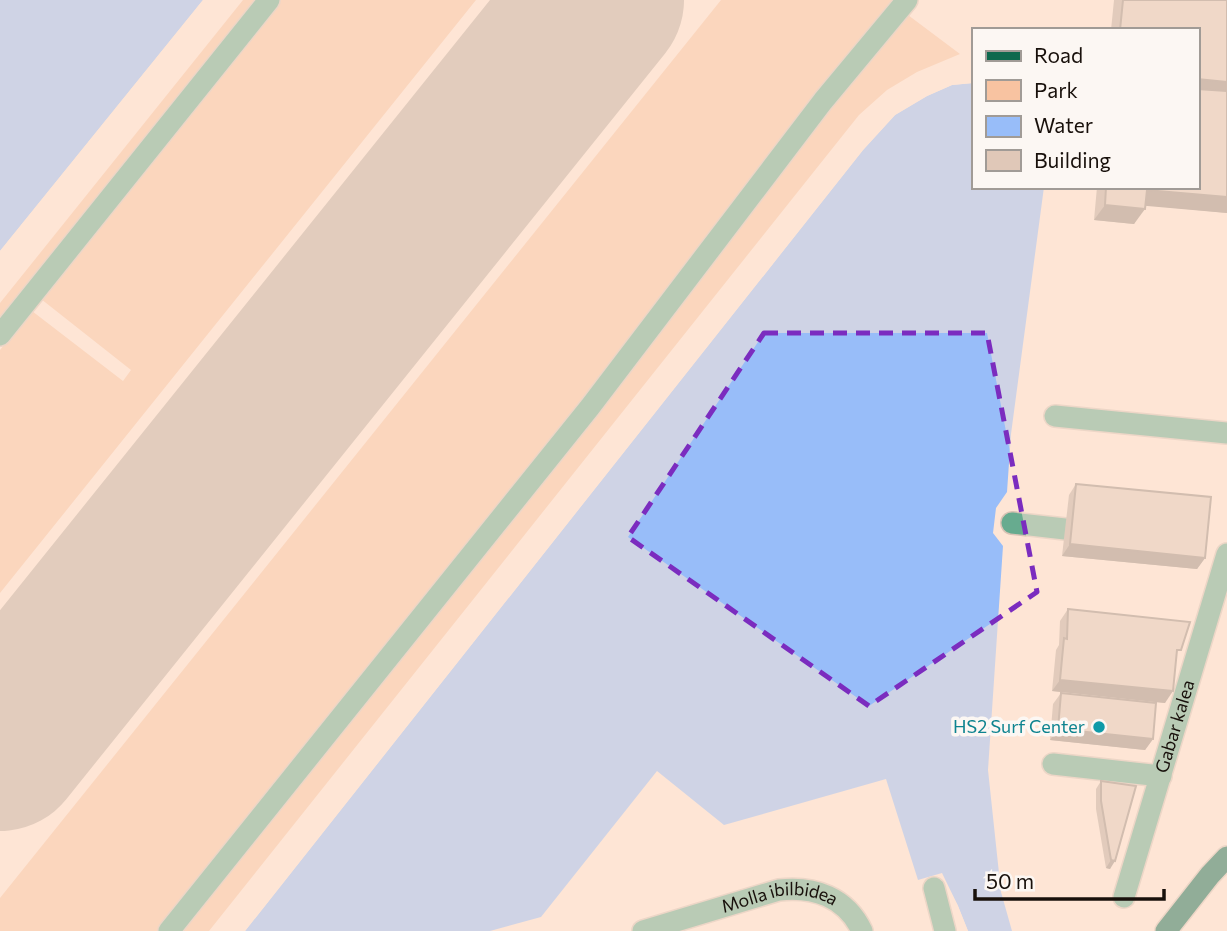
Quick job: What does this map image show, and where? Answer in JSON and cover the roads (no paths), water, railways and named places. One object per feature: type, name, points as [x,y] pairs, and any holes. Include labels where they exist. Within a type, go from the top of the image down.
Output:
[{"type":"main road","points":[[1166,931],[1227,857]]},
{"type":"street","points":[[0,335],[269,0]]},
{"type":"street","points":[[169,931],[590,407],[823,101],[907,0]]},
{"type":"street","points":[[1055,416],[1227,433]]},
{"type":"street","points":[[1012,523],[1065,529]]},
{"type":"street","name":"Gabar kalea","points":[[1124,897],[1227,554]]},
{"type":"street","points":[[1052,764],[1161,776]]},
{"type":"street","name":"Molla ibilbidea","points":[[643,931],[779,890],[795,888],[826,895],[839,903],[850,913],[862,931]]},
{"type":"street","points":[[934,888],[945,931]]},
{"type":"water","points":[[0,0],[203,0],[0,251]]},
{"type":"water","points":[[972,83],[972,189],[1044,189],[1011,434],[1007,492],[996,508],[993,533],[1003,546],[988,770],[1001,892],[1012,931],[968,931],[942,873],[918,880],[886,779],[724,825],[657,771],[541,917],[490,931],[245,931],[863,150],[895,115],[952,85]]},
{"type":"place","name":"HS2 Surf Center","points":[[1099,727]]}]
